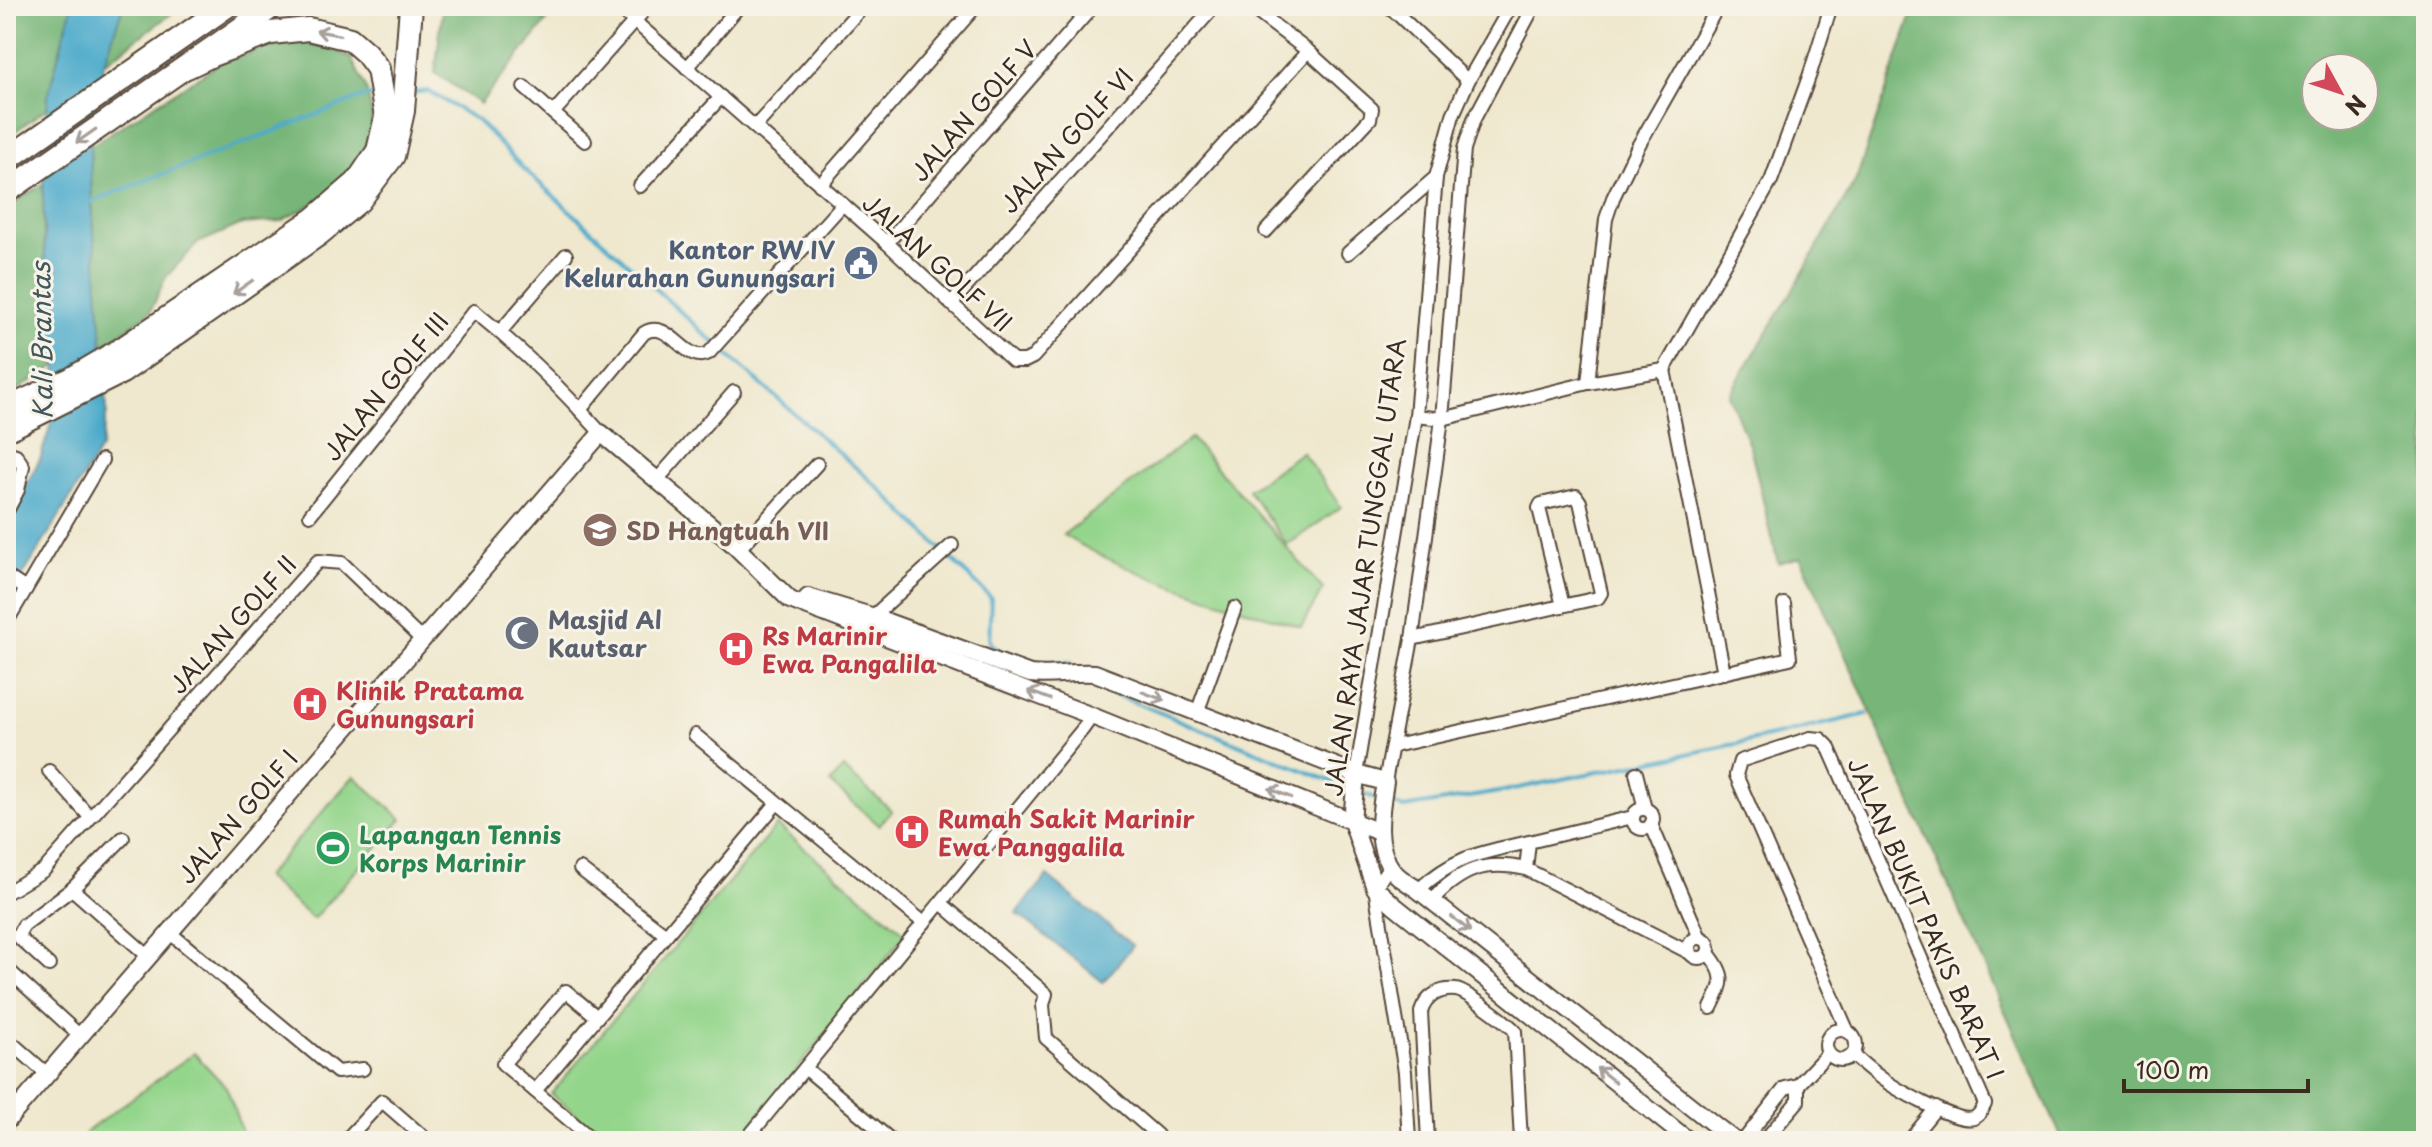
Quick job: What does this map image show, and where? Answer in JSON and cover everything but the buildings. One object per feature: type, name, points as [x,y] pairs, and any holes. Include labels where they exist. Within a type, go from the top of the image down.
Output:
[{"type":"highway","points":[[159,55],[212,6]]},
{"type":"highway","points":[[6,160],[227,6]]},
{"type":"highway","points":[[6,192],[273,6]]},
{"type":"highway","points":[[13,417],[121,361],[319,234],[359,201],[393,156],[395,114],[404,79],[411,6]]},
{"type":"highway","points":[[187,67],[271,33],[308,29],[350,39],[366,53],[378,69],[395,114]]},
{"type":"main road","points":[[601,433],[739,549],[790,600],[1030,674],[1095,673],[1356,778],[1384,786]]},
{"type":"main road","name":"JALAN GOLF I","points":[[9,1113],[47,1074],[601,433]]},
{"type":"main road","points":[[867,623],[1379,829],[1390,865],[1397,875],[1735,1141]]},
{"type":"main road","name":"JALAN RAYA JAJAR TUNGGAL UTARA","points":[[1352,820],[1356,778]]},
{"type":"main road","name":"JALAN RAYA JAJAR TUNGGAL UTARA","points":[[1379,829],[1384,786]]},
{"type":"main road","points":[[1352,820],[1375,888],[1689,1141]]},
{"type":"main road","points":[[1638,1100],[1651,1092],[1655,1078]]},
{"type":"main road","points":[[1668,1124],[1672,1108],[1686,1102]]},
{"type":"street","name":"JALAN GOLF VII","points":[[617,6],[887,243],[1013,361],[1033,357],[1308,51]]},
{"type":"street","points":[[553,113],[648,6]]},
{"type":"street","points":[[687,68],[739,6]]},
{"type":"street","points":[[755,127],[863,6]]},
{"type":"street","points":[[820,185],[976,6]]},
{"type":"street","name":"JALAN GOLF V","points":[[887,243],[1093,6]]},
{"type":"street","name":"JALAN GOLF VI","points":[[951,304],[1215,6]]},
{"type":"street","points":[[1249,6],[1308,51],[1372,109],[1370,119],[1266,231]]},
{"type":"street","points":[[1389,6],[1468,81]]},
{"type":"street","name":"JALAN RAYA JAJAR TUNGGAL UTARA","points":[[1356,778],[1416,416],[1436,177],[1453,115],[1468,81],[1511,6]]},
{"type":"street","name":"JALAN RAYA JAJAR TUNGGAL UTARA","points":[[1384,786],[1412,639],[1442,419],[1464,149],[1474,119],[1500,65],[1534,6]]},
{"type":"street","points":[[1588,383],[1606,219],[1613,198],[1637,148],[1718,6]]},
{"type":"street","points":[[1724,673],[1664,370],[1771,181],[1831,6]]},
{"type":"street","points":[[524,87],[585,141]]},
{"type":"street","points":[[640,186],[721,97]]},
{"type":"street","points":[[1348,253],[1436,177]]},
{"type":"street","points":[[580,410],[644,333],[651,329],[661,329],[695,354],[703,356],[709,353],[842,205]]},
{"type":"street","points":[[500,332],[566,255]]},
{"type":"street","name":"JALAN GOLF III","points":[[310,515],[474,311],[500,332],[601,433]]},
{"type":"street","points":[[1416,416],[1442,419],[1588,383],[1664,370]]},
{"type":"street","points":[[657,480],[734,392]]},
{"type":"street","points":[[6,513],[23,475],[23,466],[11,454]]},
{"type":"street","points":[[6,623],[24,587],[102,460]]},
{"type":"street","points":[[739,549],[817,464]]},
{"type":"street","points":[[1412,639],[1563,606],[1598,598],[1601,593],[1576,496],[1541,504],[1539,508],[1563,606]]},
{"type":"street","points":[[867,623],[952,545]]},
{"type":"street","name":"JALAN GOLF II","points":[[6,893],[44,870],[318,561],[342,563],[421,639]]},
{"type":"street","points":[[6,576],[24,587]]},
{"type":"street","points":[[1394,746],[1790,658],[1784,604]]},
{"type":"street","points":[[1197,713],[1235,608]]},
{"type":"street","points":[[745,1141],[1092,716]]},
{"type":"street","points":[[695,735],[924,923]]},
{"type":"street","name":"JALAN BUKIT PAKIS BARAT I","points":[[1847,1030],[1736,775],[1740,761],[1810,738],[1821,739],[1828,746],[1985,1104],[1982,1113],[1964,1119],[1936,1108],[1878,1076],[1853,1055]]},
{"type":"street","points":[[49,771],[90,817]]},
{"type":"street","points":[[1636,773],[1639,813]]},
{"type":"street","points":[[535,1091],[777,803]]},
{"type":"street","points":[[1639,813],[1653,817],[1651,824],[1700,938],[1709,947],[1708,953],[1697,959],[1526,869],[1503,864],[1487,865],[1425,895],[1440,870],[1464,857],[1639,813]]},
{"type":"street","points":[[49,965],[17,936],[24,925],[72,889],[123,838]]},
{"type":"street","points":[[1526,869],[1529,842]]},
{"type":"street","points":[[1390,865],[1375,888],[1405,1072],[1409,1141]]},
{"type":"street","points":[[580,869],[666,935]]},
{"type":"street","points":[[72,889],[148,956]]},
{"type":"street","points":[[941,903],[1046,994],[1043,1005],[1046,1038],[1159,1139]]},
{"type":"street","points":[[169,932],[337,1072],[363,1069]]},
{"type":"street","points":[[1690,953],[1690,943],[1700,938]]},
{"type":"street","points":[[1708,953],[1723,975],[1722,985],[1711,1008]]},
{"type":"street","points":[[6,968],[80,1036]]},
{"type":"street","points":[[1428,1141],[1421,1012],[1432,995],[1456,990],[1466,994],[1515,1031],[1521,1141]]},
{"type":"street","points":[[594,1141],[503,1064],[566,991],[597,1017]]},
{"type":"street","points":[[1838,1029],[1847,1030],[1855,1036],[1857,1046],[1847,1059],[1840,1060],[1828,1053],[1826,1043],[1830,1034],[1838,1029]]},
{"type":"street","points":[[6,1038],[47,1074]]},
{"type":"street","points":[[1743,1141],[1785,1088],[1798,1085],[1828,1053]]},
{"type":"street","points":[[805,1068],[892,1141]]},
{"type":"street","points":[[1764,1141],[1798,1101],[1798,1085]]},
{"type":"street","points":[[345,1141],[382,1101],[428,1141]]},
{"type":"street","points":[[1909,1141],[1936,1108]]},
{"type":"green space","points":[[6,6],[72,6],[47,108],[6,138]]},
{"type":"green space","points":[[123,6],[182,6],[104,63]]},
{"type":"green space","points":[[443,6],[559,6],[480,104],[435,73]]},
{"type":"green space","points":[[1915,6],[2426,6],[2426,1141],[2063,1141],[1801,557],[1778,563],[1751,450],[1729,395],[1856,180]]},
{"type":"green space","points":[[296,42],[329,47],[351,58],[366,88],[372,133],[351,172],[325,197],[281,221],[242,224],[198,243],[166,277],[150,312],[101,348],[90,146],[222,62]]},
{"type":"green space","points":[[43,184],[47,321],[57,365],[6,397],[6,208]]},
{"type":"green space","points":[[1191,438],[1323,589],[1301,627],[1149,577],[1063,535]]},
{"type":"green space","points":[[1302,452],[1341,507],[1287,545],[1248,490]]},
{"type":"green space","points":[[843,768],[892,811],[879,825],[830,783]]},
{"type":"green space","name":"Lapangan Tennis Korps Marinir","points":[[354,776],[402,819],[313,919],[265,877]]},
{"type":"green space","points":[[777,825],[906,934],[739,1141],[609,1141],[551,1094]]},
{"type":"green space","points":[[194,1053],[227,1088],[245,1141],[84,1141],[86,1132]]},
{"type":"water","points":[[72,6],[123,6],[104,63],[90,146],[107,412],[101,448],[6,603],[6,523],[40,459],[51,424],[57,365],[47,321],[43,192],[48,95]]},
{"type":"water","points":[[1047,876],[1133,946],[1103,982],[1017,913]]},
{"type":"waterway","points":[[410,93],[428,91],[477,120],[523,168],[879,488],[991,598],[989,642],[1007,655],[1026,661],[1070,663],[1073,670]]},
{"type":"waterway","points":[[90,202],[365,96],[374,96]]},
{"type":"waterway","points":[[1077,678],[1350,789]]},
{"type":"waterway","points":[[1388,802],[1404,808],[1499,792],[1867,714]]},
{"type":"waterway","points":[[1358,792],[1376,798]]},
{"type":"place","name":"Kantor RW IV Kelurahan Gunungsari","points":[[861,263]]},
{"type":"place","name":"SD Hangtuah VII","points":[[600,530]]},
{"type":"place","name":"Masjid Al Kautsar","points":[[522,633]]},
{"type":"place","name":"Rs Marinir Ewa Pangalila","points":[[736,649]]},
{"type":"place","name":"Klinik Pratama Gunungsari","points":[[310,704]]},
{"type":"place","name":"Rumah Sakit Marinir Ewa Panggalila","points":[[912,832]]},
{"type":"place","name":"Lapangan Tennis Korps Marinir","points":[[333,848]]},
{"type":"water label","name":"Kali Brantas","points":[[41,341]]}]
